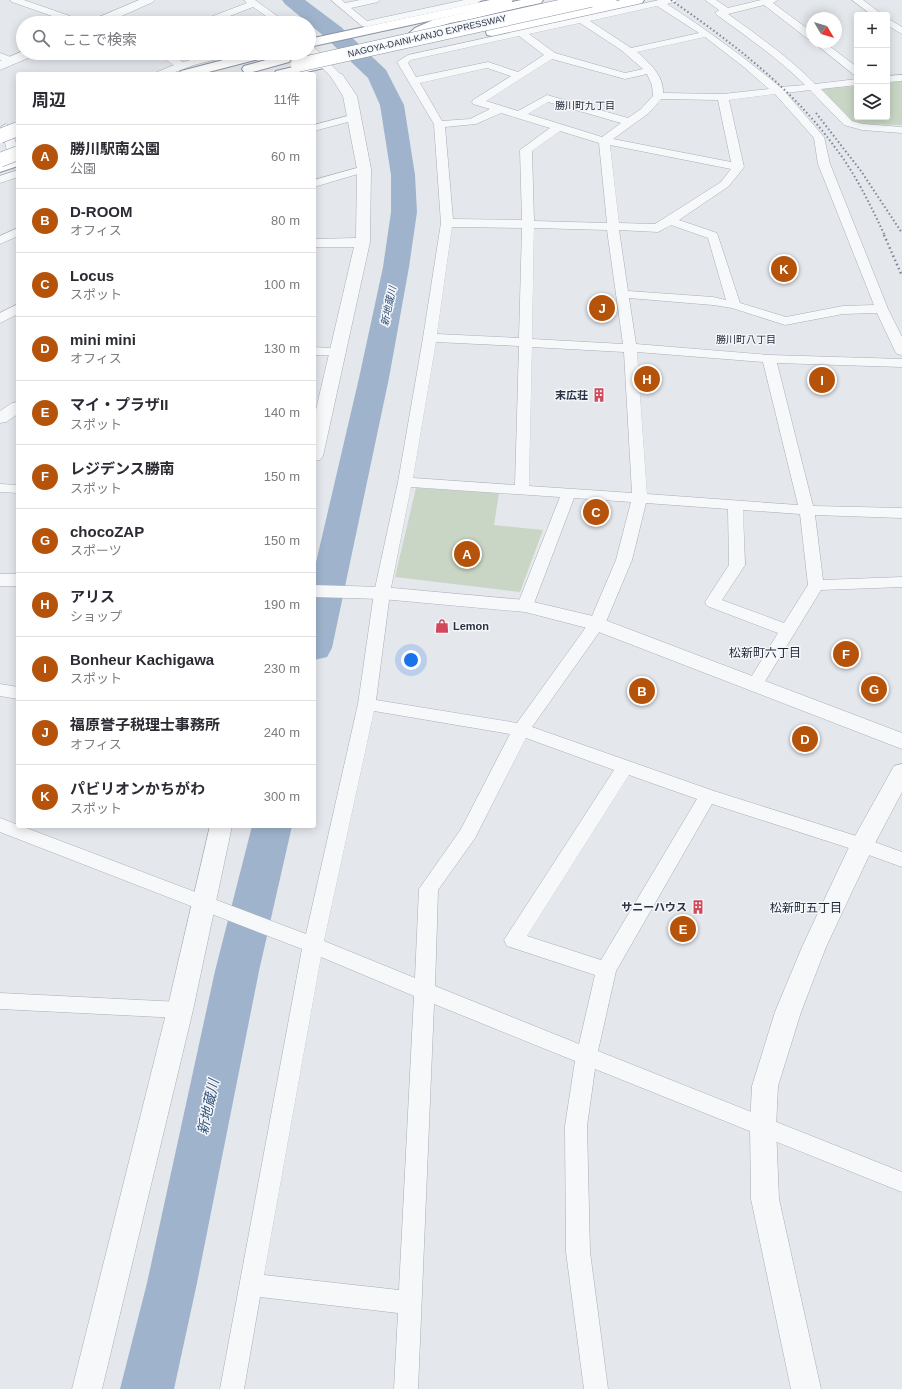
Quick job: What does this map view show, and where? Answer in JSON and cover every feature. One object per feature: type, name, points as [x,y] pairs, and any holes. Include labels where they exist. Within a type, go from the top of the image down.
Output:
[{"type":"highway","points":[[316,41],[507,0]]},
{"type":"highway","points":[[385,50],[403,43],[420,30],[437,23],[537,0]]},
{"type":"highway","name":"NAGOYA-DAINI-KANJO EXPRESSWAY","points":[[316,52],[556,0]]},
{"type":"highway","name":"NAGOYA-DAINI-KANJO EXPRESSWAY","points":[[272,72],[591,0]]},
{"type":"highway","points":[[290,72],[611,0]]},
{"type":"highway","points":[[315,72],[638,0]]},
{"type":"highway","points":[[185,70],[232,60]]},
{"type":"highway","name":"NAGOYA-DAINI-KANJO EXPRESSWAY","points":[[235,72],[280,60]]},
{"type":"highway","points":[[0,148],[16,142]]},
{"type":"highway","points":[[0,160],[16,161]]},
{"type":"highway","points":[[0,167],[16,161]]},
{"type":"street","points":[[112,16],[149,0]]},
{"type":"street","points":[[336,0],[365,24],[477,0]]},
{"type":"street","points":[[344,6],[375,0]]},
{"type":"street","points":[[232,1389],[313,945],[367,704],[382,593],[405,482],[430,338],[447,223],[439,124],[402,62],[404,60],[476,43],[672,0]]},
{"type":"street","points":[[710,0],[726,11]]},
{"type":"street","points":[[857,0],[874,12]]},
{"type":"street","points":[[24,1],[63,16]]},
{"type":"street","points":[[806,32],[769,1],[720,13],[767,46],[795,69],[848,123],[862,127],[902,130]]},
{"type":"street","points":[[219,16],[252,2],[272,16]]},
{"type":"street","points":[[659,3],[707,34],[749,66],[779,92],[819,136],[824,164],[882,309],[902,350]]},
{"type":"street","points":[[582,20],[629,51],[649,71],[657,83],[658,96],[645,111],[604,141]]},
{"type":"street","points":[[890,23],[902,31]]},
{"type":"street","points":[[521,33],[551,56],[625,76],[649,71]]},
{"type":"street","points":[[629,51],[707,34]]},
{"type":"street","points":[[431,40],[476,43]]},
{"type":"street","points":[[826,48],[854,70]]},
{"type":"street","points":[[316,54],[328,63],[350,96],[364,169],[363,242],[316,448]]},
{"type":"street","points":[[0,66],[6,59],[16,56]]},
{"type":"street","points":[[551,56],[518,75],[477,102],[604,141],[738,167]]},
{"type":"street","points":[[170,60],[185,70]]},
{"type":"street","points":[[173,72],[185,70],[211,60]]},
{"type":"street","points":[[413,81],[488,65],[518,75]]},
{"type":"street","points":[[890,79],[902,78]]},
{"type":"street","points":[[658,96],[723,97],[779,92],[854,82]]},
{"type":"street","points":[[447,223],[658,228],[725,184],[738,167],[723,97]]},
{"type":"street","points":[[519,115],[546,98],[629,122]]},
{"type":"street","points":[[439,124],[472,122],[500,109]]},
{"type":"street","points":[[316,127],[355,116]]},
{"type":"street","points":[[16,123],[6,130],[16,158]]},
{"type":"street","points":[[522,490],[528,224],[526,150],[559,128]]},
{"type":"street","points":[[406,1389],[429,889],[468,833],[521,730],[597,624],[624,560],[640,497],[630,348],[613,227],[604,141]]},
{"type":"street","points":[[0,180],[16,162]]},
{"type":"street","points":[[316,183],[364,169]]},
{"type":"street","points":[[669,220],[713,236],[734,305]]},
{"type":"street","points":[[1,238],[16,233]]},
{"type":"street","points":[[1,238],[16,242]]},
{"type":"street","points":[[316,243],[363,242]]},
{"type":"street","points":[[623,294],[713,301],[734,305],[785,321],[843,310],[882,309]]},
{"type":"street","points":[[0,318],[16,309]]},
{"type":"street","points":[[430,338],[630,348],[769,359],[902,363]]},
{"type":"street","points":[[316,351],[339,352]]},
{"type":"street","points":[[755,684],[816,585],[807,510],[769,359]]},
{"type":"street","points":[[405,482],[569,492],[807,510],[902,513]]},
{"type":"street","points":[[0,488],[16,489]]},
{"type":"street","points":[[525,606],[569,492]]},
{"type":"street","points":[[735,504],[737,565],[713,602],[788,631]]},
{"type":"street","points":[[0,580],[16,580]]},
{"type":"street","points":[[816,585],[902,582]]},
{"type":"street","points":[[316,591],[382,593],[525,606],[597,624],[902,741]]},
{"type":"street","points":[[0,690],[16,693]]},
{"type":"street","points":[[367,704],[521,730],[625,768],[862,845],[902,860]]},
{"type":"street","points":[[606,970],[514,940],[625,768]]},
{"type":"street","points":[[806,1389],[765,1199],[763,1127],[765,1086],[788,1012],[814,948],[862,845],[902,772]]},
{"type":"street","points":[[596,1389],[578,1252],[576,1126],[586,1056],[606,970],[708,796]]},
{"type":"street","points":[[0,825],[313,945],[424,991],[902,1182]]},
{"type":"street","points":[[87,1389],[180,1010],[211,906],[221,828]]},
{"type":"street","points":[[0,1001],[180,1010]]},
{"type":"street","points":[[251,1285],[410,1303]]},
{"type":"green space","points":[[902,81],[902,125],[862,124],[850,121],[822,89],[854,86],[854,120],[890,120],[890,83]]},
{"type":"green space","points":[[416,488],[499,493],[494,525],[543,530],[520,592],[395,577]]},
{"type":"waterway","name":"新地蔵川","points":[[292,0],[312,16]]},
{"type":"waterway","name":"新地蔵川","points":[[316,19],[333,32],[378,75],[392,105],[403,175],[404,212],[396,267],[374,378],[316,639]]},
{"type":"waterway","name":"新地蔵川","points":[[147,1389],[172,1283],[237,971],[272,828]]},
{"type":"railway","points":[[671,0],[716,32],[758,66],[817,124],[849,167],[885,236]]},
{"type":"railway","points":[[816,113],[861,171],[902,233]]},
{"type":"railway","points":[[884,235],[902,276]]},
{"type":"place","name":"パビリオンかちがわ","points":[[784,269]]},
{"type":"place","name":"福原誉子税理士事務所","points":[[602,308]]},
{"type":"place","name":"アリス","points":[[647,379]]},
{"type":"place","name":"Bonheur Kachigawa","points":[[822,380]]},
{"type":"place","name":"末広荘","points":[[599,395]]},
{"type":"place","name":"Locus","points":[[596,512]]},
{"type":"place","name":"勝川駅南公園","points":[[467,554]]},
{"type":"place","name":"Lemon","points":[[442,626]]},
{"type":"place","name":"レジデンス勝南","points":[[846,654]]},
{"type":"place","name":"chocoZAP","points":[[874,689]]},
{"type":"place","name":"D-ROOM","points":[[642,691]]},
{"type":"place","name":"mini mini","points":[[805,739]]},
{"type":"place","name":"サニーハウス","points":[[698,907]]},
{"type":"place","name":"マイ・プラザII","points":[[683,929]]},
{"type":"district","name":"勝川町九丁目","points":[[585,105]]},
{"type":"district","name":"勝川町八丁目","points":[[746,339]]},
{"type":"district","name":"松新町六丁目","points":[[765,653]]},
{"type":"district","name":"松新町五丁目","points":[[806,908]]}]
